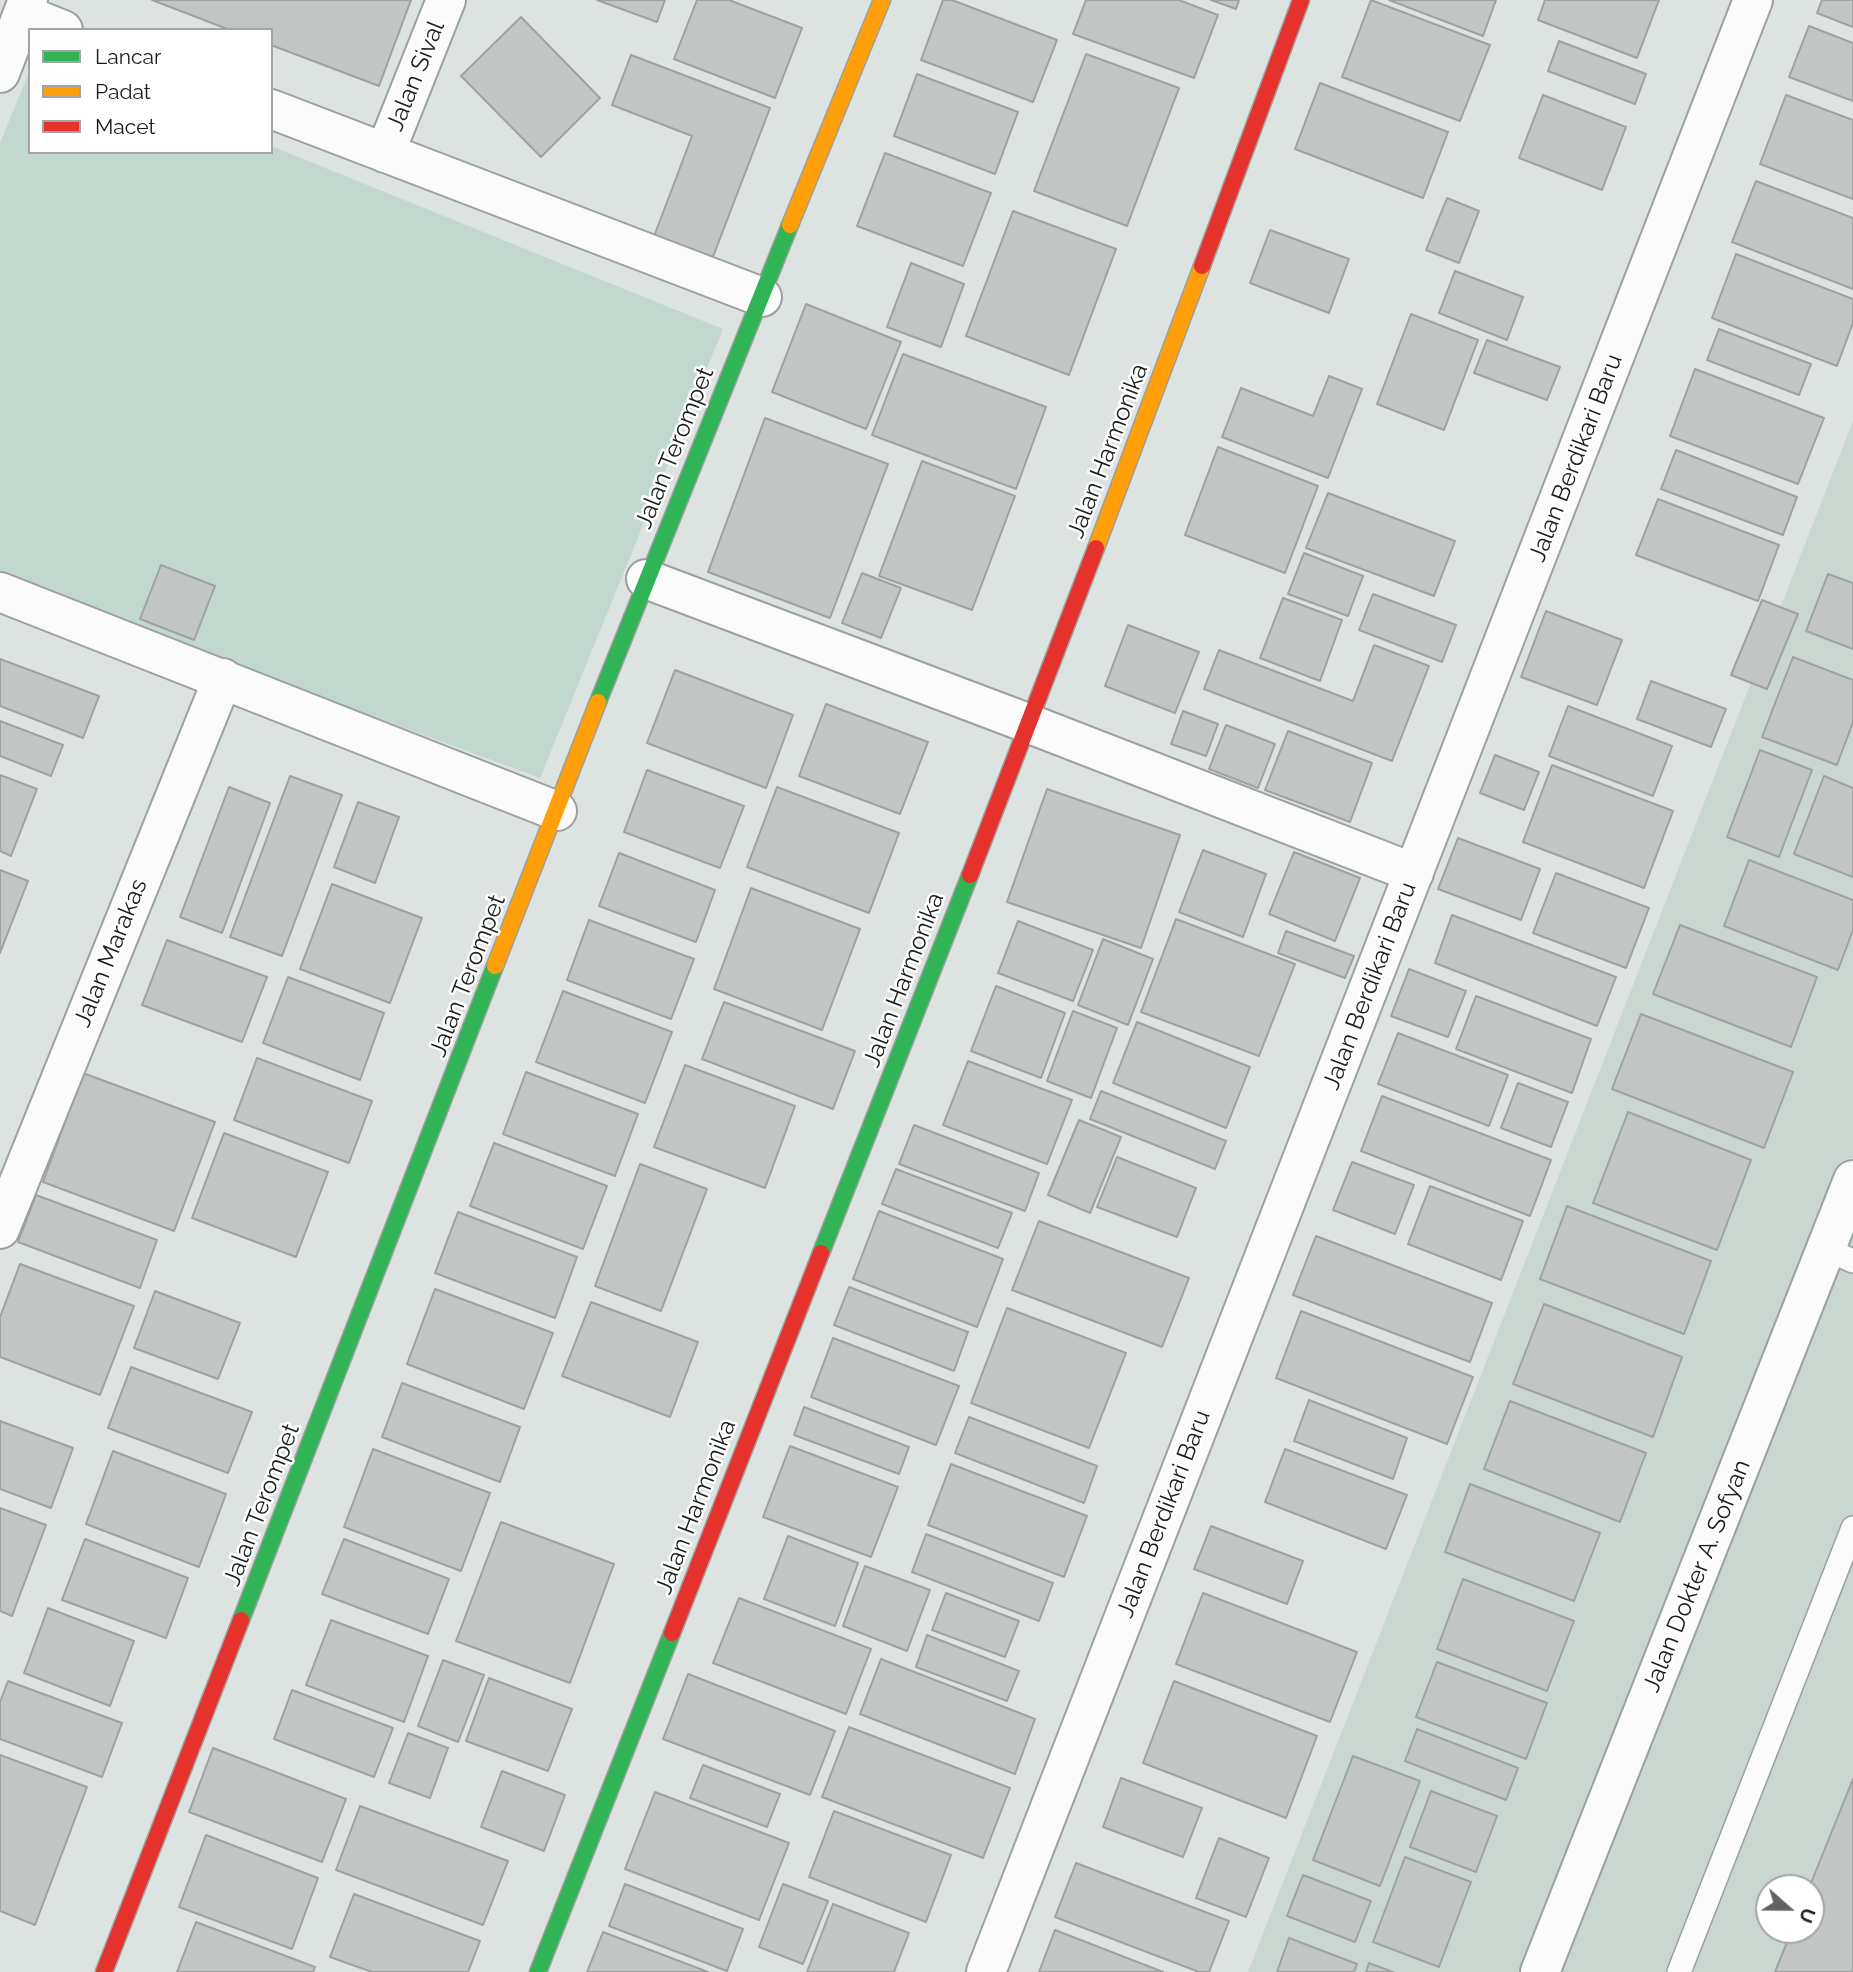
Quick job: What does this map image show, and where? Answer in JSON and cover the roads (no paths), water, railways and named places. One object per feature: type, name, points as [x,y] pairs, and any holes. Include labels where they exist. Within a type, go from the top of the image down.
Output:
[{"type":"street","name":"Jalan Sival","points":[[385,153],[446,0]]},
{"type":"street","name":"Jalan Terompet","points":[[104,1972],[646,579],[882,0]]},
{"type":"street","name":"Jalan Harmonika","points":[[538,1972],[1030,724],[1301,0]]},
{"type":"street","name":"Jalan Berdikari Baru","points":[[986,1972],[1753,0]]},
{"type":"street","points":[[0,73],[25,7],[60,28]]},
{"type":"street","points":[[273,110],[762,297]]},
{"type":"street","points":[[646,579],[1414,873]]},
{"type":"street","points":[[0,592],[557,811]]},
{"type":"street","name":"Jalan Marakas","points":[[0,1229],[223,678]]},
{"type":"street","name":"Jalan Dokter A. Sofyan","points":[[1546,1970],[1840,1255],[1853,1180]]},
{"type":"lane","points":[[1679,1972],[1853,1528]]}]
